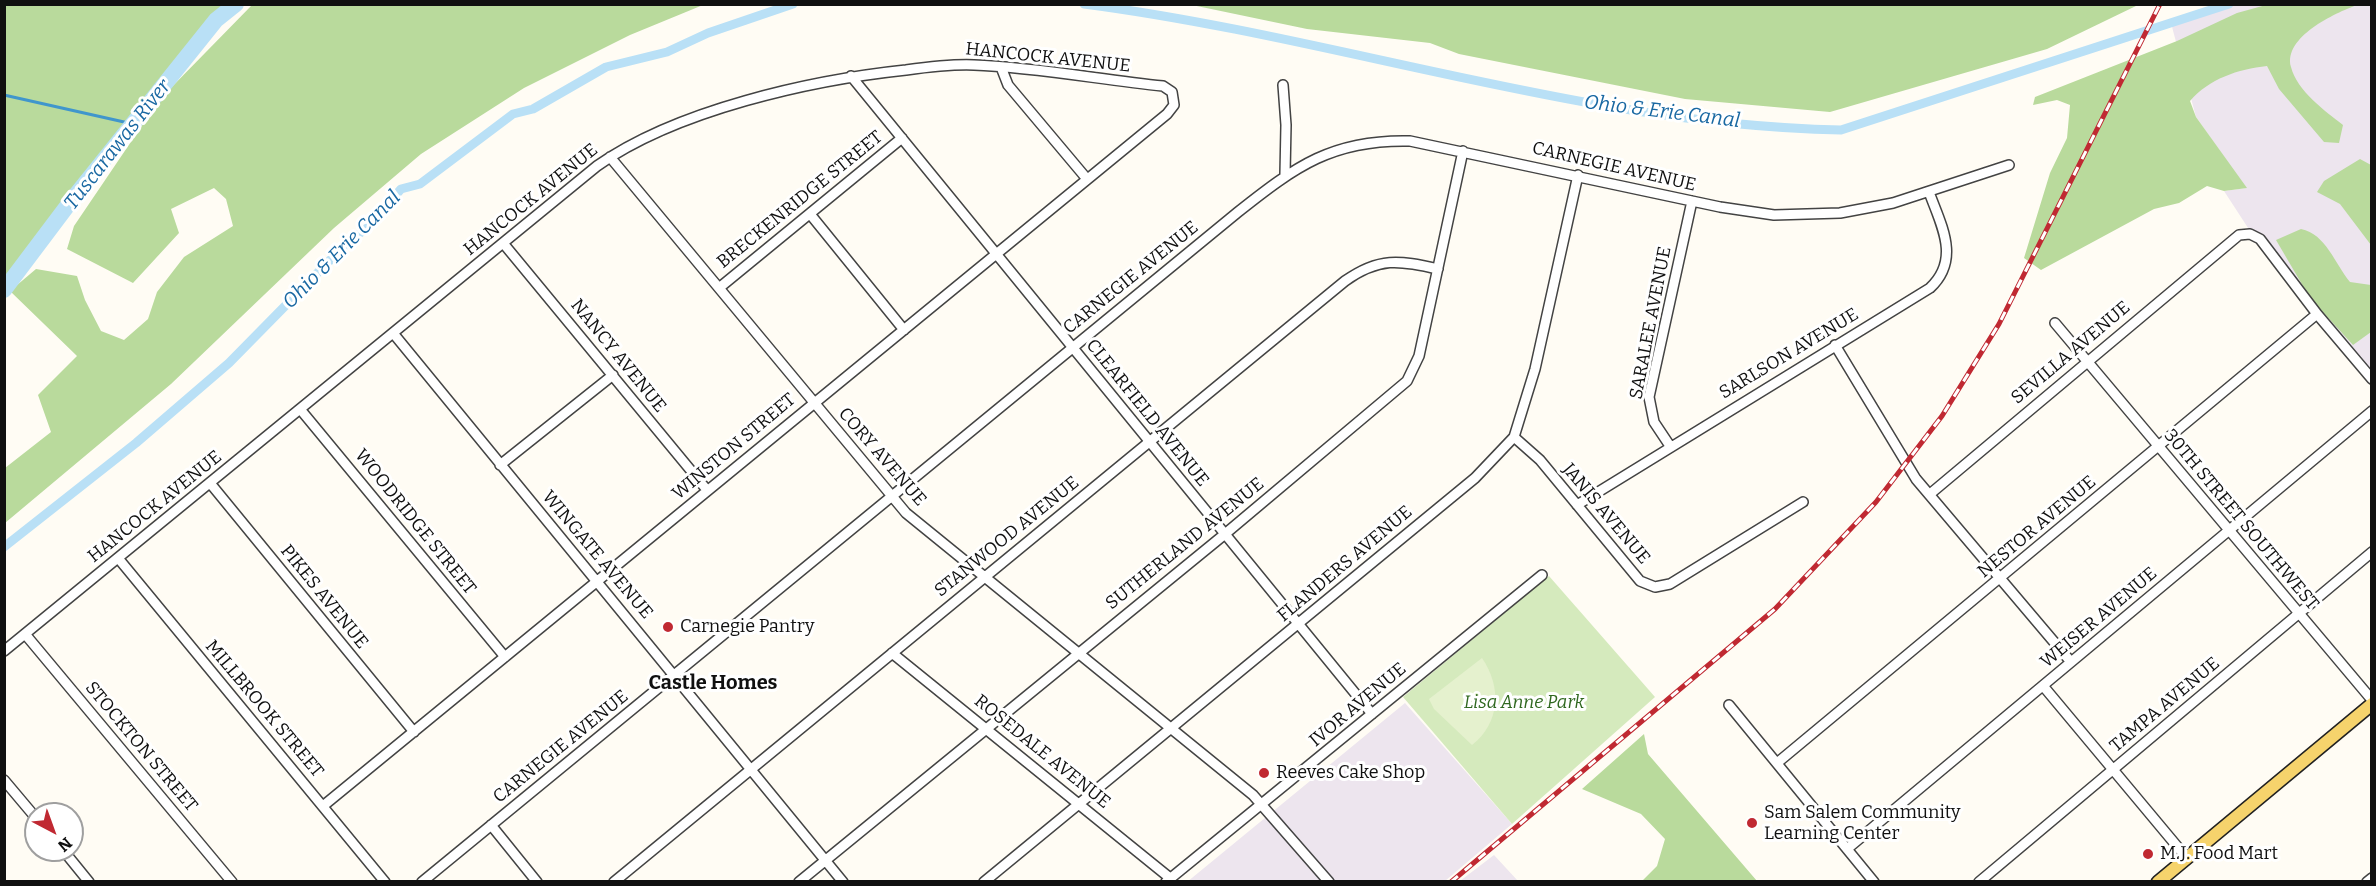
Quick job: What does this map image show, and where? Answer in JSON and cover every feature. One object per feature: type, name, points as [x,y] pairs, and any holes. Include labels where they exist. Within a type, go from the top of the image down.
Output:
[{"type":"main road","points":[[2157,882],[2372,702]]},
{"type":"street","name":"HANCOCK AVENUE","points":[[4,651],[610,157],[707,113],[851,76],[965,65],[1001,67],[1163,86],[1172,92],[1175,98],[1173,108],[1167,114]]},
{"type":"street","points":[[1001,67],[1008,85],[1087,179]]},
{"type":"street","name":"CLEARFIELD AVENUE","points":[[851,76],[1372,714]]},
{"type":"street","points":[[1282,85],[1286,125],[1285,174]]},
{"type":"street","name":"WINSTON STREET","points":[[323,806],[1167,114]]},
{"type":"street","name":"BRECKENRIDGE STREET","points":[[719,288],[902,138]]},
{"type":"street","name":"CARNEGIE AVENUE","points":[[422,882],[1285,174],[1327,153],[1378,141],[1429,143],[1756,213],[1815,215],[1884,205],[2009,165]]},
{"type":"street","name":"SUTHERLAND AVENUE","points":[[799,882],[1225,534],[1412,375],[1419,356],[1463,151]]},
{"type":"street","name":"CORY AVENUE","points":[[610,157],[906,513],[1172,727],[1263,805],[1329,882]]},
{"type":"street","name":"FLANDERS AVENUE","points":[[984,882],[1475,478],[1514,436],[1535,369],[1578,176]]},
{"type":"street","name":"SARLSON AVENUE","points":[[1577,505],[1930,288],[1940,276],[1947,262],[1948,248],[1929,192]]},
{"type":"street","name":"SARALEE AVENUE","points":[[1670,446],[1654,422],[1649,397],[1692,201]]},
{"type":"street","points":[[810,214],[904,330]]},
{"type":"street","name":"SEVILLA AVENUE","points":[[1930,494],[2085,361],[2233,239],[2250,234],[2260,239],[2317,314]]},
{"type":"street","name":"NANCY AVENUE","points":[[503,243],[707,490]]},
{"type":"street","name":"STANWOOD AVENUE","points":[[614,882],[1361,270],[1374,264],[1398,261],[1438,268]]},
{"type":"street","points":[[2317,314],[2372,379]]},
{"type":"street","name":"NESTOR AVENUE","points":[[1777,763],[2317,314]]},
{"type":"street","name":"30TH STREET SOUTHWEST","points":[[2055,323],[2157,448],[2372,702]]},
{"type":"street","name":"WINGATE AVENUE","points":[[393,333],[843,882]]},
{"type":"street","points":[[1835,345],[1916,479],[2071,662]]},
{"type":"street","points":[[500,465],[613,375]]},
{"type":"street","name":"WOODRIDGE STREET","points":[[300,409],[505,657]]},
{"type":"street","name":"WEISER AVENUE","points":[[1848,849],[2372,411]]},
{"type":"street","name":"JANIS AVENUE","points":[[1514,436],[1540,460],[1640,581],[1660,587],[1670,584],[1803,502]]},
{"type":"street","name":"PIKES AVENUE","points":[[210,483],[414,732]]},
{"type":"street","name":"TAMPA AVENUE","points":[[1979,882],[2372,552]]},
{"type":"street","name":"MILLBROOK STREET","points":[[118,558],[385,882]]},
{"type":"street","name":"IVOR AVENUE","points":[[1168,880],[1263,805],[1542,575]]},
{"type":"street","name":"STOCKTON STREET","points":[[25,634],[232,882]]},
{"type":"street","name":"ROSEDALE AVENUE","points":[[892,653],[1080,803],[1168,880]]},
{"type":"street","points":[[2044,687],[2186,857]]},
{"type":"street","points":[[1729,705],[1874,882]]},
{"type":"street","points":[[4,780],[24,804]]},
{"type":"street","points":[[491,825],[537,882]]},
{"type":"street","points":[[73,862],[89,882]]},
{"type":"street","points":[[2367,882],[2372,878]]},
{"type":"shaded area","points":[[2229,5],[2371,5],[2371,380],[2252,234],[2224,191],[2246,188],[2196,117],[2171,23]]},
{"type":"shaded area","points":[[1405,703],[1512,824],[1445,881],[1187,882]]},
{"type":"shaded area","points":[[1494,855],[1518,881],[1460,881]]},
{"type":"green space","points":[[5,4],[236,5],[216,20],[71,201],[5,292]]},
{"type":"green space","points":[[252,5],[703,5],[630,35],[524,88],[421,154],[334,228],[171,384],[5,523],[5,468],[51,432],[38,395],[77,356],[10,291],[36,269],[77,276],[85,300],[101,331],[124,340],[148,319],[157,292],[184,257],[233,226],[226,199],[214,188],[171,209],[179,233],[133,283],[67,249],[74,226],[160,99]]},
{"type":"green space","points":[[1192,5],[2138,5],[2047,49],[1830,112],[1685,99],[1459,54],[1430,43],[1307,29]]},
{"type":"green space","points":[[2266,5],[2357,5],[2324,20],[2313,28],[2295,46],[2291,56],[2294,76],[2305,92],[2343,125],[2339,143],[2324,142],[2279,89],[2267,66],[2225,76],[2206,87],[2190,101],[2196,117],[2247,188],[2224,191],[2207,186],[2179,203],[2154,209],[2041,270],[2024,258],[2050,173],[2067,138],[2070,105],[2057,100],[2033,105],[2035,97],[2177,41],[2237,13]]},
{"type":"green space","points":[[2360,159],[2371,165],[2371,245],[2340,204],[2317,192],[2324,181]]},
{"type":"green space","points":[[2301,229],[2310,232],[2324,243],[2350,282],[2371,285],[2371,332],[2353,345],[2310,298],[2276,240]]},
{"type":"green space","name":"Lisa Anne Park","points":[[1549,576],[1655,697],[1512,824],[1403,697]]},
{"type":"green space","points":[[1482,658],[1493,681],[1495,704],[1488,726],[1472,745],[1434,709],[1429,699]]},
{"type":"green space","points":[[1644,734],[1648,754],[1757,881],[1642,881],[1657,866],[1665,839],[1641,814],[1582,789]]},
{"type":"waterway","name":"Tuscarawas River","points":[[4,290],[71,201],[216,20],[236,4]]},
{"type":"waterway","name":"Ohio & Erie Canal","points":[[4,547],[136,443],[229,363],[348,242],[367,228],[401,189],[420,184],[513,114],[533,109],[606,67],[667,52],[708,33],[793,4]]},
{"type":"waterway","name":"Ohio & Erie Canal","points":[[1084,4],[1273,37],[1461,78],[1649,113],[1745,125],[1841,130],[2229,4]]},
{"type":"waterway","points":[[4,95],[133,124]]},
{"type":"railway","points":[[1451,882],[1775,609],[1876,502],[1942,416],[1999,324],[2160,4]]},
{"type":"place","name":"Carnegie Pantry","points":[[668,627]]},
{"type":"place","name":"Reeves Cake Shop","points":[[1264,773]]},
{"type":"place","name":"Sam Salem Community Learning Center","points":[[1752,823]]},
{"type":"place","name":"M.J. Food Mart","points":[[2148,854]]},
{"type":"district","name":"Castle Homes","points":[[713,683]]}]
